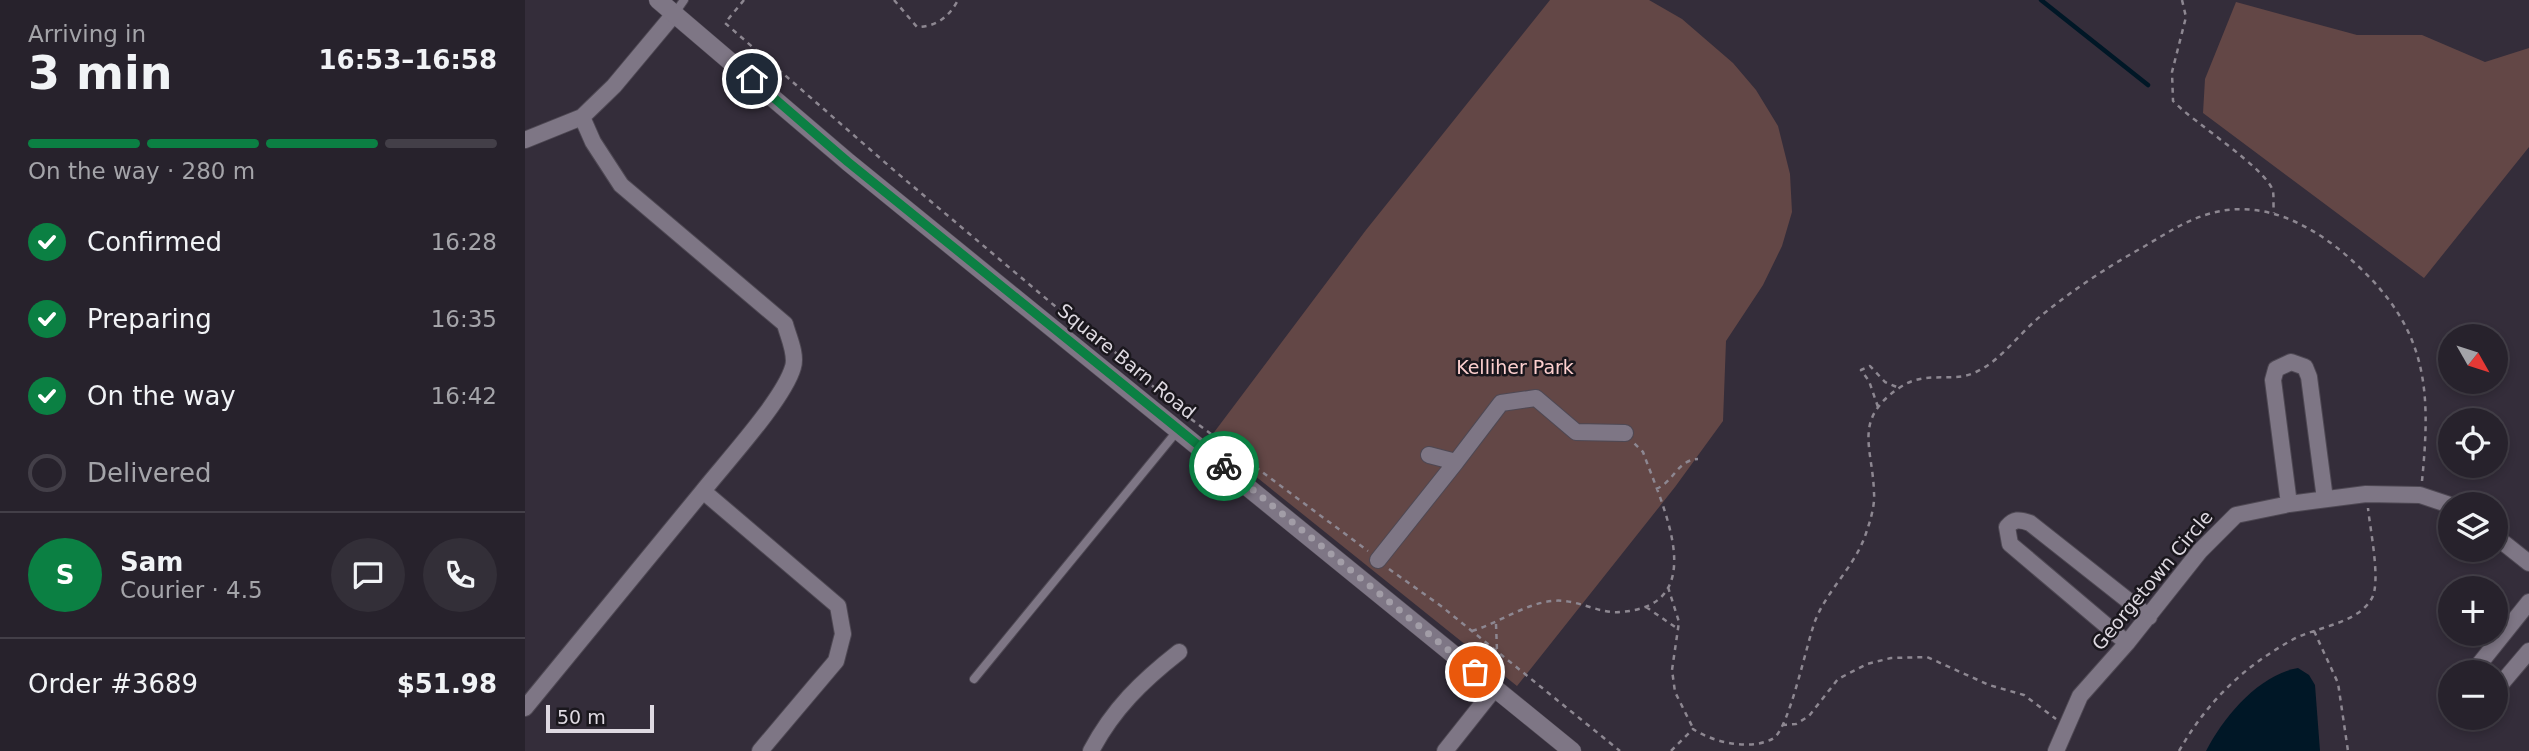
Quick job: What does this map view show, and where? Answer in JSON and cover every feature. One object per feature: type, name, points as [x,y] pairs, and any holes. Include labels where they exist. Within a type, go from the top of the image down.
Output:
[{"type":"street","name":"Square Barn Road","points":[[658,0],[679,7],[848,162],[1181,421],[1572,751]]},
{"type":"street","points":[[525,139],[582,117],[614,86],[679,7]]},
{"type":"street","points":[[525,708],[703,491],[783,388],[794,364],[785,324],[621,185],[593,142],[582,117]]},
{"type":"street","points":[[2288,503],[2273,380],[2276,369],[2291,362],[2305,367],[2309,377],[2325,499]]},
{"type":"street","points":[[1378,560],[1501,402],[1536,398],[1576,432],[1625,433]]},
{"type":"street","points":[[1429,455],[1456,462]]},
{"type":"street","points":[[703,491],[838,606],[843,634],[836,661],[760,751]]},
{"type":"street","name":"Georgetown Circle","points":[[2056,751],[2080,696],[2149,617],[2200,551],[2236,515],[2288,503],[2366,494],[2420,495],[2438,501]]},
{"type":"street","points":[[2127,643],[2010,544],[2007,527],[2013,521],[2021,519],[2030,523],[2149,617]]},
{"type":"street","points":[[2508,546],[2529,563]]},
{"type":"street","points":[[2483,660],[2529,602]]},
{"type":"street","points":[[2508,676],[2529,651]]},
{"type":"street","points":[[1091,751],[1105,724],[1141,682],[1179,652]]},
{"type":"street","points":[[1445,751],[1495,688]]},
{"type":"lane","points":[[974,679],[1181,421]]},
{"type":"path","points":[[744,0],[725,23],[896,173],[1062,312],[1116,353],[1173,404]]},
{"type":"path","points":[[894,0],[917,27],[932,27],[952,11],[958,0]]},
{"type":"path","points":[[2182,0],[2186,17],[2172,72],[2173,101],[2192,121],[2264,176],[2273,191],[2273,213]]},
{"type":"path","points":[[1668,587],[1678,629],[1672,670],[1675,692],[1693,729],[1707,739],[1737,747],[1757,746],[1775,737],[1782,725],[1817,618],[1856,558],[1867,530],[1875,495],[1867,430],[1878,407],[1899,388],[1922,376],[1975,373],[2000,354],[2040,316],[2105,270],[2191,220],[2215,212],[2273,213],[2295,219],[2347,255],[2375,282],[2398,311],[2416,350],[2426,386],[2420,495]]},
{"type":"path","points":[[1878,407],[1869,381],[1861,370],[1870,366],[1885,382],[1899,388]]},
{"type":"path","points":[[1181,421],[1319,512],[1620,751]]},
{"type":"path","points":[[1471,631],[1496,624],[1529,607],[1551,601],[1571,601],[1617,613],[1646,607],[1653,605],[1668,587],[1676,571],[1675,546],[1643,452],[1625,433]]},
{"type":"path","points":[[1656,489],[1669,482],[1682,464],[1698,459]]},
{"type":"path","points":[[2179,751],[2194,725],[2224,687],[2255,662],[2294,638],[2356,614],[2371,600],[2375,587],[2366,494]]},
{"type":"path","points":[[1646,607],[1678,629]]},
{"type":"path","points":[[1496,624],[1497,651]]},
{"type":"path","points":[[2313,631],[2338,683],[2347,751]]},
{"type":"path","points":[[1782,725],[1796,724],[1809,716],[1838,679],[1867,664],[1891,658],[1927,657],[1989,685],[2024,695],[2067,728]]},
{"type":"path","points":[[1671,751],[1693,729]]},
{"type":"green space","name":"Kelliher Park","points":[[1550,0],[1649,0],[1682,19],[1733,63],[1756,90],[1778,126],[1790,174],[1792,212],[1782,246],[1763,285],[1726,341],[1723,421],[1675,487],[1517,686],[1209,439],[1366,230]]},
{"type":"green space","points":[[2236,2],[2357,35],[2422,35],[2485,62],[2529,48],[2529,147],[2424,278],[2203,113],[2205,79]]},
{"type":"water","points":[[2298,668],[2309,675],[2315,685],[2320,751],[2206,751],[2222,724],[2256,688],[2284,672]]},
{"type":"waterway","points":[[2041,0],[2148,85]]},
{"type":"way so far","points":[[1224,466],[1475,672]]},
{"type":"route","points":[[752,79],[848,162],[1224,466]]}]
